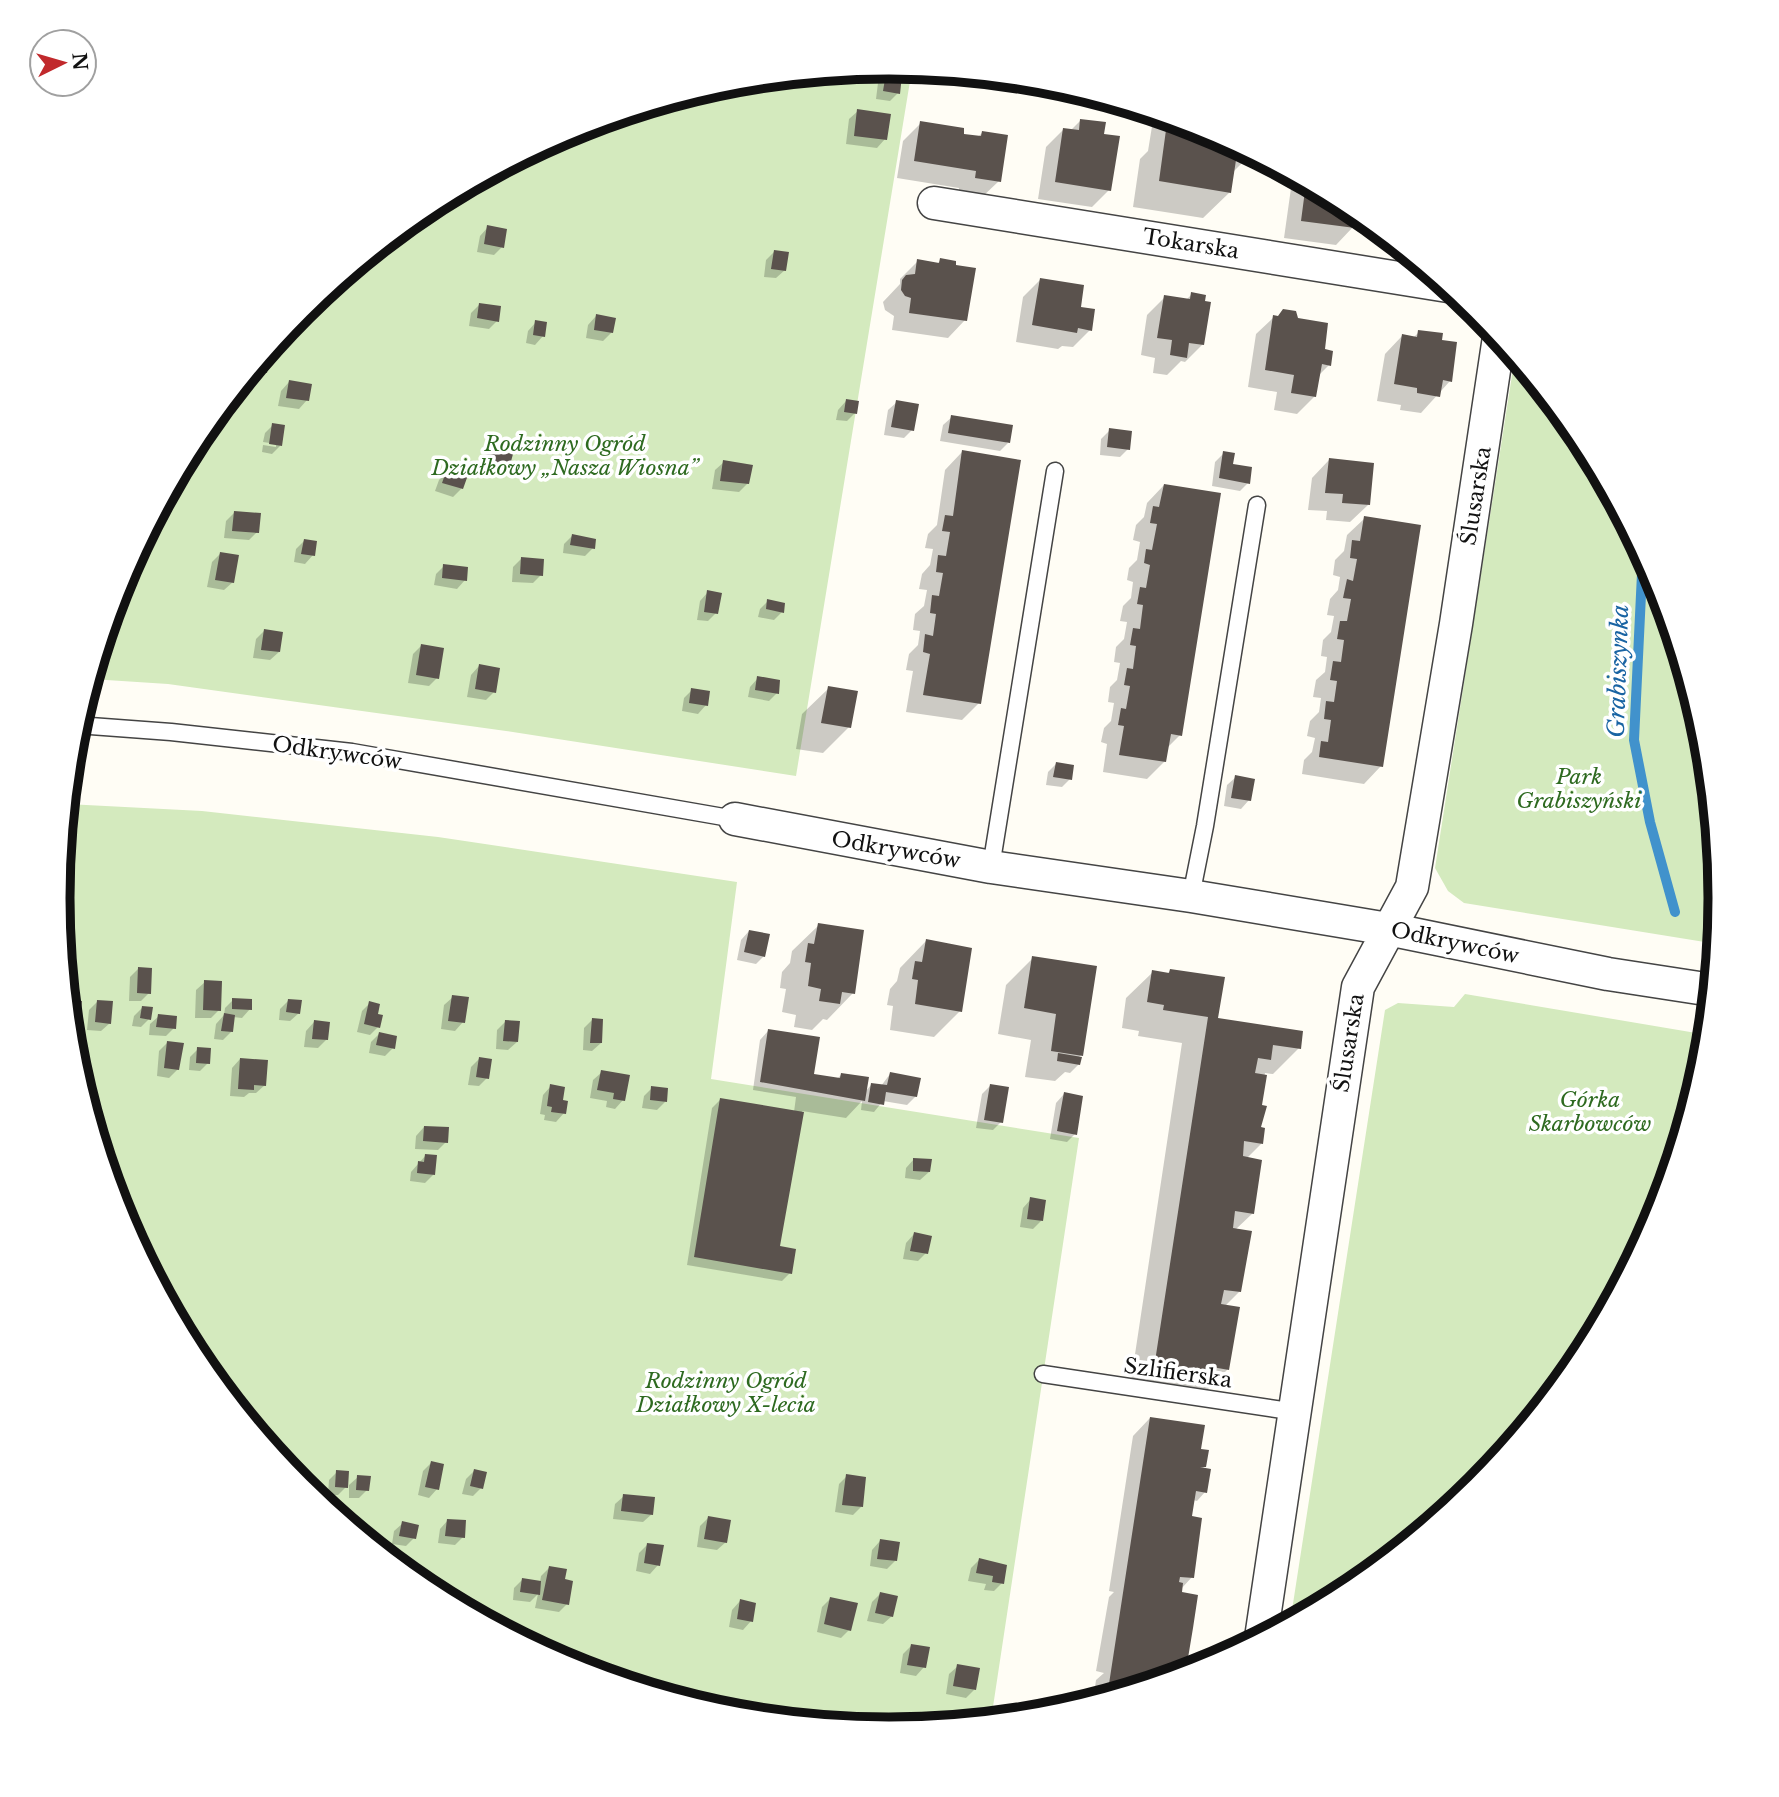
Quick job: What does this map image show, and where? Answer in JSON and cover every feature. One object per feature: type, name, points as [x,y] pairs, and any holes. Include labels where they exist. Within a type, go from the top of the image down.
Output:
[{"type":"street","name":"Tokarska","points":[[934,203],[1431,283]]},
{"type":"street","name":"Ślusarska","points":[[1263,1627],[1357,987],[1412,887],[1456,624],[1497,349]]},
{"type":"street","name":"Odkrywców","points":[[735,819],[991,867],[1191,896],[1388,929],[1608,974],[1704,989]]},
{"type":"lane","points":[[991,867],[1055,471]]},
{"type":"lane","points":[[1191,896],[1205,826],[1257,505]]},
{"type":"lane","name":"Odkrywców","points":[[89,726],[352,752],[735,819]]},
{"type":"lane","name":"Szlifierska","points":[[1049,1375],[1296,1412]]},
{"type":"green space","name":"Rodzinny Ogród Działkowy „Nasza Wiosna”","points":[[910,80],[796,776],[506,731],[168,684],[100,680],[132,585],[180,489],[208,443],[273,358],[349,282],[434,217],[480,189],[576,141],[626,122],[677,107],[783,86],[836,81]]},
{"type":"green space","name":"Park Grabiszyński","points":[[1513,367],[1571,443],[1599,489],[1647,585],[1666,635],[1681,686],[1702,792],[1709,899],[1707,942],[1464,903],[1448,891],[1435,868]]},
{"type":"green space","name":"Rodzinny Ogród Działkowy X-lecia","points":[[76,804],[202,811],[438,837],[737,882],[711,1079],[1079,1138],[992,1711],[890,1718],[783,1711],[677,1690],[626,1675],[576,1656],[480,1608],[391,1549],[349,1515],[273,1439],[208,1354],[180,1308],[132,1212],[98,1111],[77,1005],[72,952],[70,899]]},
{"type":"green space","name":"Górka Skarbowców","points":[[1465,994],[1697,1033],[1681,1111],[1647,1212],[1624,1261],[1571,1354],[1540,1397],[1506,1439],[1430,1515],[1345,1580],[1292,1612],[1385,1010],[1398,1003],[1454,1007]]},
{"type":"building","points":[[885,79],[902,79],[900,94],[883,91]]},
{"type":"building","points":[[857,109],[891,114],[887,140],[854,136]]},
{"type":"building","points":[[1080,119],[1106,122],[1104,134],[1120,136],[1111,191],[1055,182],[1063,128],[1079,130]]},
{"type":"building","points":[[920,121],[964,128],[964,134],[981,136],[982,131],[1008,135],[1001,182],[975,178],[976,171],[914,161]]},
{"type":"building","points":[[1166,130],[1203,141],[1246,161],[1236,160],[1231,193],[1159,181]]},
{"type":"building","points":[[1305,192],[1355,225],[1355,228],[1301,221]]},
{"type":"building","points":[[487,225],[507,229],[504,248],[484,244]]},
{"type":"building","points":[[774,250],[789,252],[786,271],[771,269]]},
{"type":"building","points":[[940,258],[956,261],[956,265],[976,268],[967,321],[909,313],[911,298],[905,296],[901,290],[902,280],[906,275],[915,274],[917,259],[939,263]]},
{"type":"building","points":[[1040,278],[1084,285],[1081,307],[1095,309],[1092,331],[1078,328],[1077,333],[1032,325]]},
{"type":"building","points":[[1191,292],[1206,295],[1205,301],[1211,302],[1204,345],[1189,343],[1187,358],[1170,355],[1172,340],[1157,338],[1164,295],[1190,299]]},
{"type":"building","points":[[479,303],[501,306],[499,322],[477,318]]},
{"type":"building","points":[[1283,309],[1296,311],[1298,318],[1328,323],[1325,349],[1333,351],[1331,366],[1322,364],[1316,397],[1291,393],[1294,375],[1265,370],[1273,315],[1278,316]]},
{"type":"building","points":[[596,314],[616,318],[613,333],[594,330]]},
{"type":"building","points":[[535,320],[547,322],[545,337],[533,335]]},
{"type":"building","points":[[1418,330],[1443,333],[1442,340],[1457,342],[1452,382],[1443,380],[1440,397],[1417,393],[1417,388],[1394,384],[1402,334],[1417,337]]},
{"type":"building","points":[[289,380],[312,384],[309,401],[286,398]]},
{"type":"building","points":[[846,399],[859,401],[857,414],[844,412]]},
{"type":"building","points":[[896,400],[919,404],[914,431],[891,427]]},
{"type":"building","points":[[951,415],[1013,425],[1010,443],[948,433]]},
{"type":"building","points":[[272,423],[285,425],[282,446],[269,444]]},
{"type":"building","points":[[1109,428],[1132,431],[1130,450],[1107,447]]},
{"type":"building","points":[[489,449],[513,454],[509,469],[485,464]]},
{"type":"building","points":[[962,450],[1021,460],[981,704],[923,695],[930,654],[923,652],[925,634],[933,636],[936,614],[930,613],[932,595],[939,596],[943,573],[936,572],[938,555],[946,556],[950,532],[942,531],[945,515],[953,516]]},
{"type":"building","points":[[1223,451],[1235,453],[1233,464],[1252,467],[1250,484],[1219,478]]},
{"type":"building","points":[[1329,458],[1374,463],[1370,505],[1342,503],[1343,494],[1325,493]]},
{"type":"building","points":[[723,460],[753,465],[749,484],[720,481]]},
{"type":"building","points":[[447,469],[468,475],[463,489],[442,483]]},
{"type":"building","points":[[1164,484],[1221,493],[1182,736],[1171,734],[1166,762],[1119,755],[1124,726],[1118,725],[1121,708],[1126,709],[1130,686],[1124,685],[1127,668],[1133,669],[1136,646],[1130,645],[1133,628],[1140,629],[1143,605],[1137,604],[1140,587],[1146,588],[1150,565],[1144,563],[1146,549],[1152,550],[1157,524],[1150,523],[1153,506],[1159,507]]},
{"type":"building","points":[[234,511],[261,513],[259,533],[232,531]]},
{"type":"building","points":[[1364,516],[1421,525],[1383,767],[1319,757],[1321,741],[1328,742],[1331,720],[1324,719],[1326,701],[1334,702],[1337,681],[1330,680],[1333,661],[1341,662],[1344,640],[1337,639],[1340,621],[1347,621],[1351,599],[1343,598],[1347,579],[1353,581],[1357,559],[1350,558],[1352,540],[1360,541]]},
{"type":"building","points":[[572,534],[596,539],[595,549],[570,545]]},
{"type":"building","points":[[304,539],[317,541],[315,556],[301,554]]},
{"type":"building","points":[[220,552],[239,555],[234,583],[215,580]]},
{"type":"building","points":[[521,557],[544,559],[543,576],[520,574]]},
{"type":"building","points":[[443,564],[468,567],[467,581],[442,578]]},
{"type":"building","points":[[707,590],[722,593],[718,614],[704,612]]},
{"type":"building","points":[[767,599],[785,603],[784,613],[766,609]]},
{"type":"building","points":[[264,629],[283,632],[280,652],[261,650]]},
{"type":"building","points":[[421,644],[444,648],[439,679],[416,675]]},
{"type":"building","points":[[479,664],[500,668],[496,693],[475,689]]},
{"type":"building","points":[[757,676],[780,680],[779,694],[755,690]]},
{"type":"building","points":[[828,686],[858,691],[851,728],[821,723]]},
{"type":"building","points":[[691,688],[710,691],[708,706],[689,703]]},
{"type":"building","points":[[1056,762],[1074,765],[1072,780],[1053,777]]},
{"type":"building","points":[[1235,775],[1255,779],[1251,801],[1231,798]]},
{"type":"building","points":[[818,923],[864,930],[855,994],[842,992],[840,1004],[819,1001],[821,989],[808,986],[811,963],[805,962],[808,943],[814,944]]},
{"type":"building","points":[[749,930],[770,934],[765,957],[744,952]]},
{"type":"building","points":[[926,939],[972,948],[962,1012],[915,1004],[918,980],[912,979],[915,961],[922,962]]},
{"type":"building","points":[[1032,956],[1097,966],[1083,1056],[1051,1051],[1056,1014],[1024,1008]]},
{"type":"building","points":[[138,967],[152,968],[151,994],[137,993]]},
{"type":"building","points":[[1170,969],[1225,977],[1218,1018],[1303,1031],[1301,1049],[1273,1045],[1271,1060],[1258,1058],[1255,1073],[1267,1075],[1262,1105],[1267,1106],[1261,1127],[1265,1128],[1263,1144],[1244,1141],[1243,1156],[1262,1160],[1254,1214],[1235,1211],[1233,1228],[1252,1231],[1241,1292],[1224,1290],[1221,1304],[1240,1307],[1229,1370],[1212,1367],[1210,1377],[1154,1368],[1208,1017],[1163,1010],[1164,1005],[1147,1002],[1152,970],[1169,973]]},
{"type":"building","points":[[204,980],[222,981],[221,1011],[203,1010]]},
{"type":"building","points":[[452,995],[469,997],[465,1023],[448,1021]]},
{"type":"building","points":[[232,998],[252,999],[252,1010],[232,1009]]},
{"type":"building","points":[[288,999],[302,1000],[300,1014],[286,1012]]},
{"type":"building","points":[[97,1000],[113,1001],[111,1024],[95,1022]]},
{"type":"building","points":[[77,1001],[82,1001],[79,1019]]},
{"type":"building","points":[[369,1001],[380,1004],[378,1014],[383,1015],[380,1028],[364,1024]]},
{"type":"building","points":[[142,1006],[153,1007],[151,1020],[140,1018]]},
{"type":"building","points":[[224,1013],[235,1015],[233,1032],[221,1031]]},
{"type":"building","points":[[158,1014],[177,1016],[176,1029],[156,1027]]},
{"type":"building","points":[[592,1018],[603,1019],[602,1043],[590,1043]]},
{"type":"building","points":[[314,1020],[330,1022],[328,1040],[312,1039]]},
{"type":"building","points":[[505,1020],[520,1021],[518,1042],[503,1041]]},
{"type":"building","points":[[768,1029],[820,1037],[814,1074],[840,1078],[841,1073],[869,1077],[865,1101],[760,1082]]},
{"type":"building","points":[[379,1032],[397,1036],[395,1049],[376,1045]]},
{"type":"building","points":[[167,1041],[184,1043],[179,1070],[164,1068]]},
{"type":"building","points":[[197,1047],[211,1048],[210,1064],[196,1063]]},
{"type":"building","points":[[1058,1053],[1082,1057],[1080,1065],[1057,1061]]},
{"type":"building","points":[[479,1057],[492,1059],[489,1079],[476,1077]]},
{"type":"building","points":[[240,1058],[268,1060],[266,1086],[254,1085],[254,1090],[238,1089]]},
{"type":"building","points":[[601,1070],[630,1075],[625,1101],[613,1099],[614,1093],[597,1090]]},
{"type":"building","points":[[890,1072],[921,1078],[917,1097],[886,1092],[884,1105],[868,1102],[871,1083],[887,1085]]},
{"type":"building","points":[[550,1084],[565,1087],[563,1100],[568,1101],[566,1114],[551,1112],[552,1107],[547,1106]]},
{"type":"building","points":[[990,1084],[1009,1087],[1003,1123],[984,1120]]},
{"type":"building","points":[[651,1086],[668,1088],[667,1102],[650,1100]]},
{"type":"building","points":[[1064,1092],[1083,1096],[1077,1135],[1057,1131]]},
{"type":"building","points":[[720,1098],[804,1112],[780,1246],[796,1249],[792,1274],[694,1257]]},
{"type":"building","points":[[424,1126],[449,1127],[448,1143],[423,1141]]},
{"type":"building","points":[[425,1154],[437,1155],[435,1175],[417,1173],[418,1161],[424,1162]]},
{"type":"building","points":[[913,1158],[932,1159],[930,1172],[913,1171]]},
{"type":"building","points":[[1030,1197],[1046,1200],[1043,1221],[1027,1219]]},
{"type":"building","points":[[914,1232],[932,1236],[928,1254],[910,1251]]},
{"type":"building","points":[[1150,1417],[1205,1425],[1201,1449],[1209,1450],[1206,1467],[1200,1467],[1211,1469],[1207,1493],[1196,1491],[1192,1516],[1202,1518],[1194,1578],[1180,1577],[1179,1582],[1183,1583],[1182,1592],[1198,1595],[1187,1662],[1171,1662],[1169,1669],[1108,1688]]},
{"type":"building","points":[[431,1461],[444,1464],[439,1490],[425,1487]]},
{"type":"building","points":[[474,1469],[487,1472],[483,1489],[470,1486]]},
{"type":"building","points":[[336,1470],[349,1471],[348,1488],[335,1487]]},
{"type":"building","points":[[846,1474],[866,1477],[863,1507],[842,1505]]},
{"type":"building","points":[[357,1475],[371,1476],[369,1491],[356,1490]]},
{"type":"building","points":[[623,1494],[655,1497],[653,1515],[621,1511]]},
{"type":"building","points":[[708,1516],[731,1520],[727,1543],[704,1539]]},
{"type":"building","points":[[447,1519],[466,1520],[465,1538],[445,1536]]},
{"type":"building","points":[[402,1521],[419,1525],[416,1539],[399,1536]]},
{"type":"building","points":[[880,1539],[900,1542],[897,1561],[877,1559]]},
{"type":"building","points":[[647,1543],[664,1545],[660,1566],[644,1563]]},
{"type":"building","points":[[979,1558],[1007,1565],[1004,1584],[992,1582],[993,1576],[976,1573]]},
{"type":"building","points":[[549,1566],[567,1569],[565,1579],[573,1581],[569,1605],[542,1600]]},
{"type":"building","points":[[522,1578],[541,1581],[540,1595],[520,1592]]},
{"type":"building","points":[[880,1592],[898,1596],[893,1617],[875,1613]]},
{"type":"building","points":[[830,1597],[858,1603],[851,1631],[824,1624]]},
{"type":"building","points":[[740,1599],[756,1603],[753,1622],[737,1619]]},
{"type":"building","points":[[911,1644],[930,1647],[926,1668],[907,1665]]},
{"type":"building","points":[[957,1664],[980,1668],[976,1690],[953,1686]]},
{"type":"waterway","name":"Grabiszynka","points":[[1642,574],[1634,740],[1650,822],[1675,912]]}]
